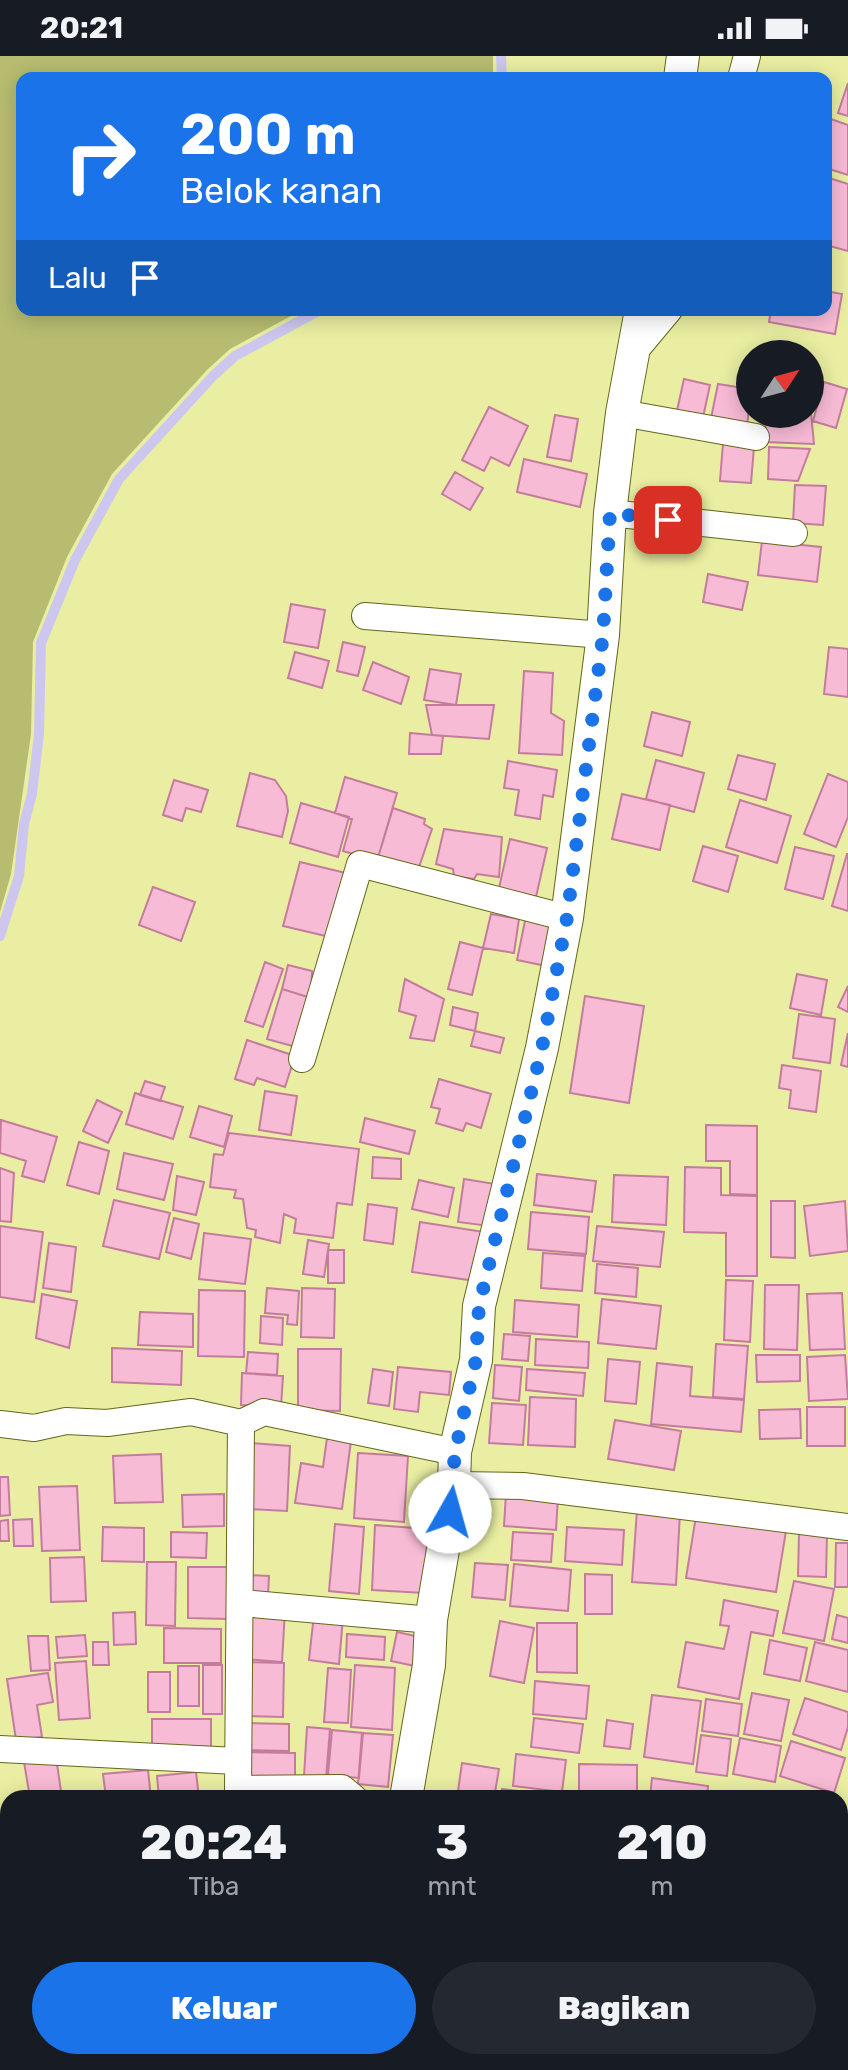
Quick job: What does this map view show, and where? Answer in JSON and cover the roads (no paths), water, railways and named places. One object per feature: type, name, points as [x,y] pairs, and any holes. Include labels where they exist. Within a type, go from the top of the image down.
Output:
[{"type":"street","points":[[407,1790],[429,1665],[431,1620],[454,1485],[455,1452],[476,1360],[479,1306],[542,1048],[567,918],[603,635],[610,513],[622,413],[640,316]]},
{"type":"street","points":[[634,352],[664,316]]},
{"type":"street","points":[[622,413],[756,437]]},
{"type":"street","points":[[610,513],[794,533]]},
{"type":"street","points":[[365,616],[603,635]]},
{"type":"street","points":[[302,1059],[360,864],[567,918]]},
{"type":"street","points":[[0,1424],[34,1428],[66,1421],[107,1423],[191,1412],[241,1423],[256,1414],[272,1413],[455,1452]]},
{"type":"street","points":[[238,1790],[242,1603],[241,1423]]},
{"type":"street","points":[[454,1485],[523,1486],[848,1527]]},
{"type":"street","points":[[242,1603],[431,1620]]},
{"type":"street","points":[[0,1749],[237,1761]]},
{"type":"street","points":[[300,1790],[344,1790]]},
{"type":"waterway","points":[[501,56],[502,72]]},
{"type":"waterway","points":[[0,936],[19,876],[24,824],[32,794],[39,734],[41,643],[75,560],[119,479],[213,376],[235,356],[309,316]]}]
